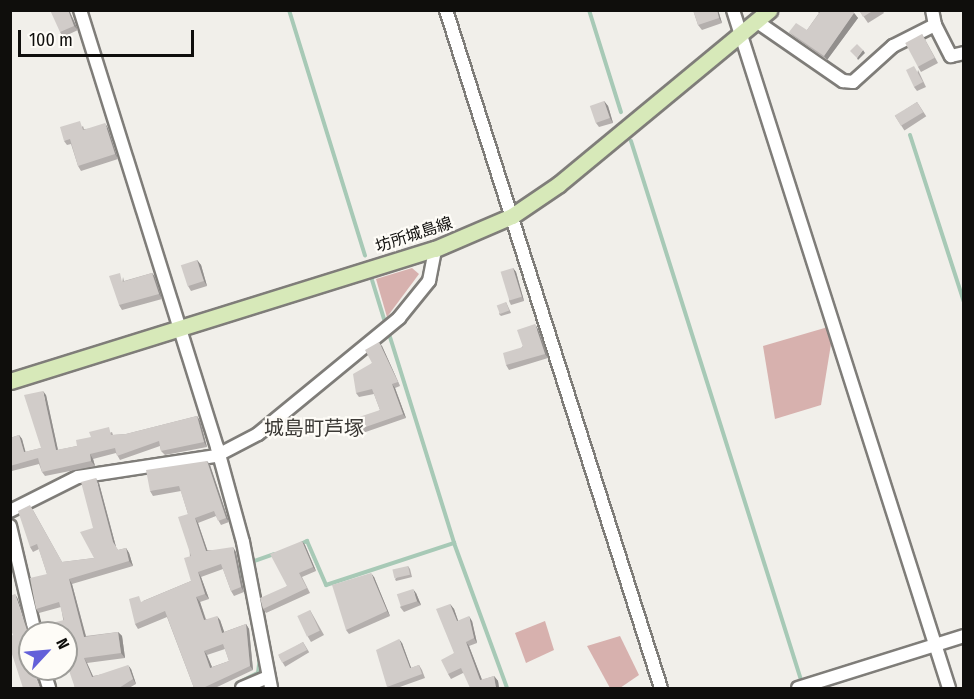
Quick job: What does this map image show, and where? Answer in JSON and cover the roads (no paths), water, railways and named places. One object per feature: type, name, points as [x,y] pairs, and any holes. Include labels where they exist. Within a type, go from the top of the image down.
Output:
[{"type":"main road","name":"坊所城島線","points":[[10,381],[435,249],[512,216],[559,184],[769,10]]},
{"type":"street","points":[[80,10],[179,328],[260,620],[268,683],[242,688]]},
{"type":"street","points":[[446,10],[661,688]]},
{"type":"street","points":[[733,10],[949,688]]},
{"type":"street","points":[[932,10],[935,25],[951,56],[963,53]]},
{"type":"street","points":[[756,21],[843,81],[853,82],[893,46],[935,25]]},
{"type":"street","points":[[10,511],[78,477],[216,456],[258,434],[399,318],[429,281],[435,249]]},
{"type":"street","points":[[10,526],[32,621]]},
{"type":"street","points":[[798,688],[963,636]]},
{"type":"waterway","points":[[289,10],[365,256]]},
{"type":"waterway","points":[[589,10],[621,112]]},
{"type":"waterway","points":[[910,135],[964,302]]},
{"type":"waterway","points":[[631,141],[801,680]]},
{"type":"waterway","points":[[372,280],[384,319]]},
{"type":"waterway","points":[[390,337],[454,543],[507,688]]},
{"type":"waterway","points":[[301,544],[307,541],[326,585],[454,543]]},
{"type":"waterway","points":[[254,561],[274,554]]},
{"type":"waterway","points":[[240,568],[246,587]]},
{"type":"waterway","points":[[238,683],[258,673],[260,656]]},
{"type":"district","name":"城島町芦塚","points":[[314,428]]}]
